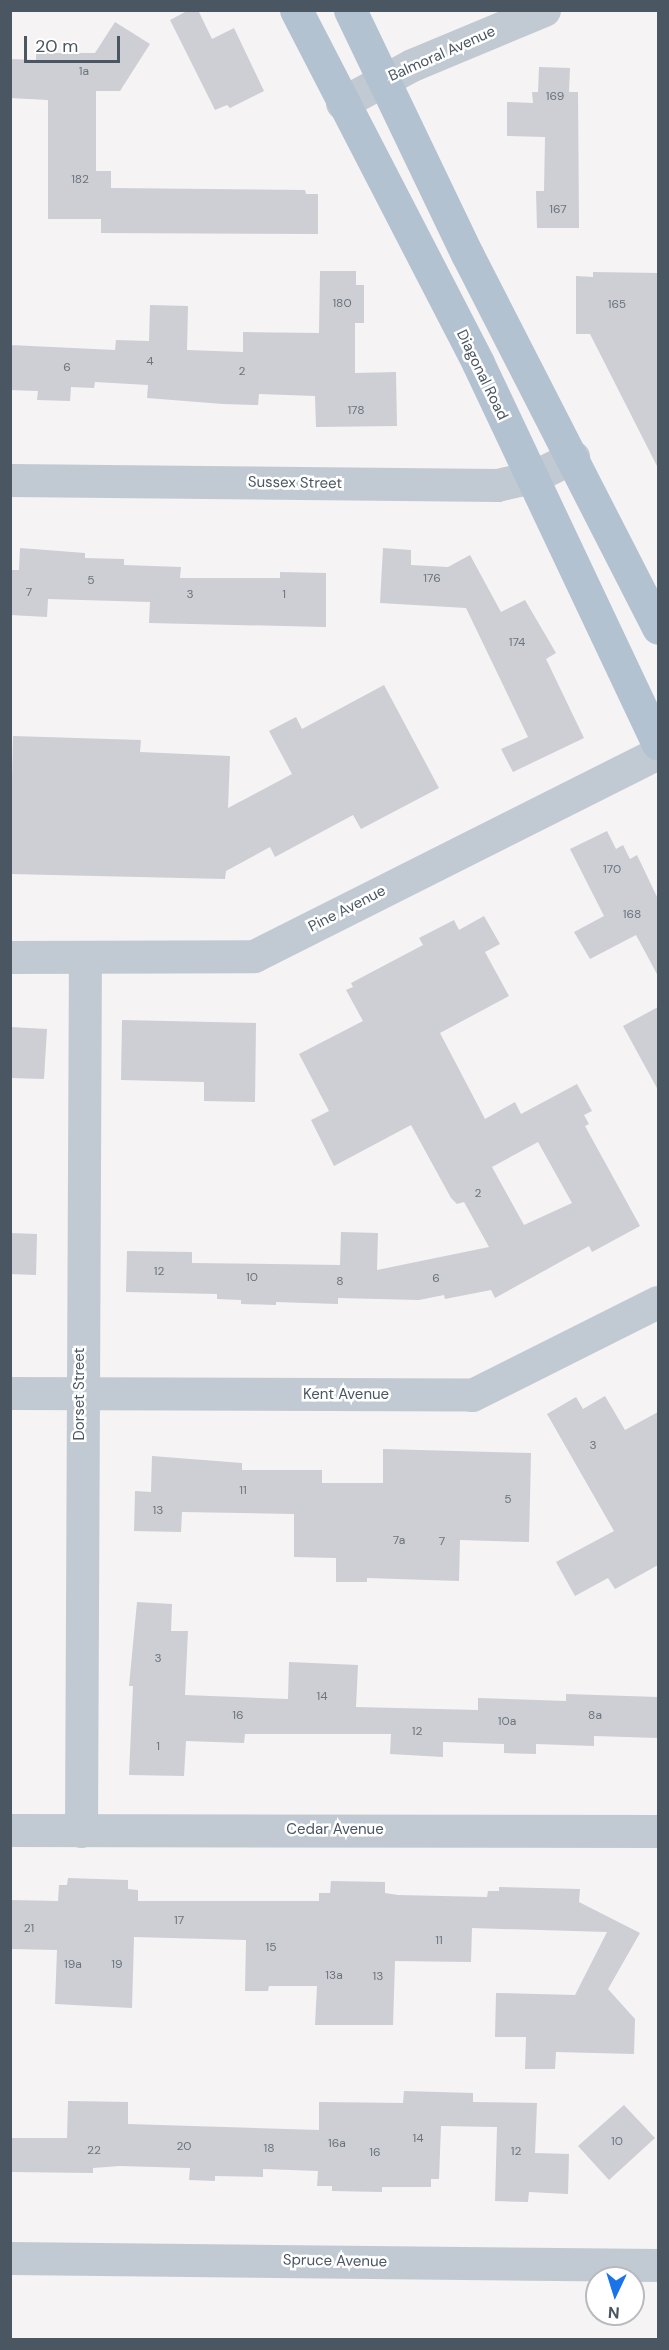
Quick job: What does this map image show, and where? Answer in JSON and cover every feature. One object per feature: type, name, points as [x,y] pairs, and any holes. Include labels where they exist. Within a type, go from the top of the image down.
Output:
[{"type":"main road","name":"Diagonal Road","points":[[296,10],[533,477],[658,744]]},
{"type":"main road","points":[[350,10],[467,254],[573,457],[658,628]]},
{"type":"street","name":"Balmoral Avenue","points":[[342,103],[385,79],[544,10]]},
{"type":"street","name":"Sussex Street","points":[[10,480],[497,485],[533,477],[573,457]]},
{"type":"street","name":"Pine Avenue","points":[[10,957],[254,956],[658,753]]},
{"type":"street","name":"Dorset Street","points":[[81,1831],[80,1393],[85,958]]},
{"type":"street","name":"Kent Avenue","points":[[10,1393],[472,1395],[658,1302]]},
{"type":"street","name":"Cedar Avenue","points":[[10,1830],[658,1831]]},
{"type":"street","name":"Spruce Avenue","points":[[10,2258],[658,2265]]},
{"type":"building","points":[[189,10],[198,10],[212,39],[234,28],[264,91],[230,108],[227,105],[215,110],[170,20]]},
{"type":"building","points":[[115,22],[150,44],[120,91],[96,91],[96,171],[111,171],[111,188],[305,190],[306,194],[318,194],[318,234],[101,233],[101,219],[48,219],[48,100],[10,98],[10,59],[36,60],[36,53],[95,53]]},
{"type":"building","points":[[539,67],[570,68],[569,92],[578,92],[579,228],[537,228],[536,191],[544,191],[545,137],[507,136],[507,102],[533,103],[532,92],[538,92]]},
{"type":"building","points":[[320,271],[356,271],[356,285],[364,285],[364,323],[355,323],[355,373],[396,372],[397,426],[316,427],[315,396],[259,394],[258,405],[147,398],[148,385],[95,382],[94,388],[71,387],[70,401],[37,400],[38,391],[10,390],[10,345],[115,350],[116,340],[149,341],[150,305],[188,306],[187,350],[243,352],[243,332],[319,333]]},
{"type":"building","points":[[593,272],[658,273],[658,468],[590,334],[576,334],[576,276],[593,277]]},
{"type":"building","points":[[20,548],[85,553],[85,558],[124,559],[124,565],[181,567],[180,578],[280,578],[280,572],[326,573],[326,627],[149,623],[150,602],[48,599],[47,617],[10,615],[10,570],[19,570]]},
{"type":"building","points":[[383,548],[411,550],[411,565],[448,567],[470,555],[501,612],[525,600],[556,653],[546,659],[584,738],[513,772],[501,749],[528,737],[466,608],[380,603]]},
{"type":"building","points":[[384,685],[439,788],[361,829],[353,815],[275,857],[270,847],[226,871],[225,879],[10,874],[13,736],[141,740],[140,752],[230,756],[228,808],[292,774],[269,731],[296,717],[302,729]]},
{"type":"building","points":[[607,831],[616,849],[623,845],[630,859],[637,855],[658,899],[658,976],[636,935],[590,959],[574,932],[604,916],[570,849]]},
{"type":"building","points":[[484,916],[500,944],[485,952],[509,996],[440,1033],[485,1119],[515,1102],[521,1114],[577,1084],[592,1111],[584,1115],[589,1124],[585,1126],[640,1226],[592,1252],[589,1246],[495,1298],[491,1290],[445,1299],[444,1295],[419,1300],[338,1298],[338,1304],[276,1302],[276,1305],[241,1304],[241,1300],[217,1299],[217,1294],[126,1292],[127,1251],[192,1252],[192,1263],[340,1265],[341,1232],[378,1233],[377,1270],[489,1247],[464,1202],[457,1204],[451,1198],[411,1125],[334,1166],[311,1120],[329,1111],[299,1054],[363,1021],[346,990],[353,987],[351,983],[423,945],[419,938],[454,920],[459,930]],"holes":[[[538,1142],[572,1203],[524,1225],[492,1167]]]},
{"type":"building","points":[[658,1007],[658,1090],[623,1026]]},
{"type":"building","points":[[122,1020],[256,1023],[255,1102],[204,1101],[204,1082],[121,1080]]},
{"type":"building","points":[[10,1027],[47,1029],[44,1079],[10,1078]]},
{"type":"building","points":[[10,1233],[37,1234],[36,1275],[10,1274]]},
{"type":"building","points":[[605,1396],[625,1430],[658,1412],[658,1565],[615,1589],[608,1578],[575,1596],[556,1562],[614,1531],[547,1414],[576,1397],[583,1409]]},
{"type":"building","points":[[383,1449],[531,1453],[529,1542],[460,1540],[459,1581],[367,1578],[367,1582],[336,1582],[336,1558],[294,1557],[294,1514],[182,1512],[181,1532],[134,1531],[135,1491],[151,1492],[152,1456],[242,1463],[242,1470],[322,1470],[322,1483],[383,1483]]},
{"type":"building","points":[[137,1602],[172,1604],[171,1631],[188,1631],[185,1695],[288,1699],[289,1662],[358,1665],[356,1707],[478,1710],[478,1698],[566,1701],[566,1694],[658,1697],[658,1738],[594,1736],[594,1746],[536,1744],[536,1754],[504,1753],[504,1744],[443,1742],[443,1757],[390,1754],[391,1734],[245,1734],[244,1743],[186,1741],[184,1776],[129,1775],[133,1686],[129,1686]]},
{"type":"building","points":[[68,1878],[128,1880],[128,1889],[138,1890],[138,1901],[319,1901],[319,1893],[330,1893],[331,1881],[385,1882],[385,1893],[398,1895],[487,1897],[488,1891],[499,1891],[499,1887],[580,1889],[579,1902],[640,1933],[608,1989],[635,2019],[634,2054],[556,2052],[555,2069],[525,2069],[526,2037],[495,2037],[496,1993],[575,1995],[607,1932],[472,1928],[471,1962],[395,1961],[393,2025],[315,2025],[317,1986],[269,1986],[268,1991],[245,1991],[246,1940],[134,1937],[132,2008],[55,2004],[57,1950],[10,1949],[10,1900],[58,1901],[59,1885],[67,1885]]},
{"type":"building","points":[[404,2091],[473,2093],[473,2102],[537,2103],[535,2153],[569,2154],[568,2194],[529,2192],[528,2202],[495,2201],[497,2127],[441,2126],[439,2179],[431,2179],[431,2187],[382,2187],[382,2192],[332,2191],[332,2186],[317,2186],[318,2171],[263,2169],[263,2177],[215,2176],[215,2181],[189,2180],[190,2168],[120,2166],[93,2168],[93,2173],[10,2172],[10,2138],[67,2138],[68,2101],[128,2102],[128,2124],[319,2130],[319,2102],[403,2103]]},
{"type":"building","points":[[624,2105],[655,2138],[609,2180],[578,2146]]}]
